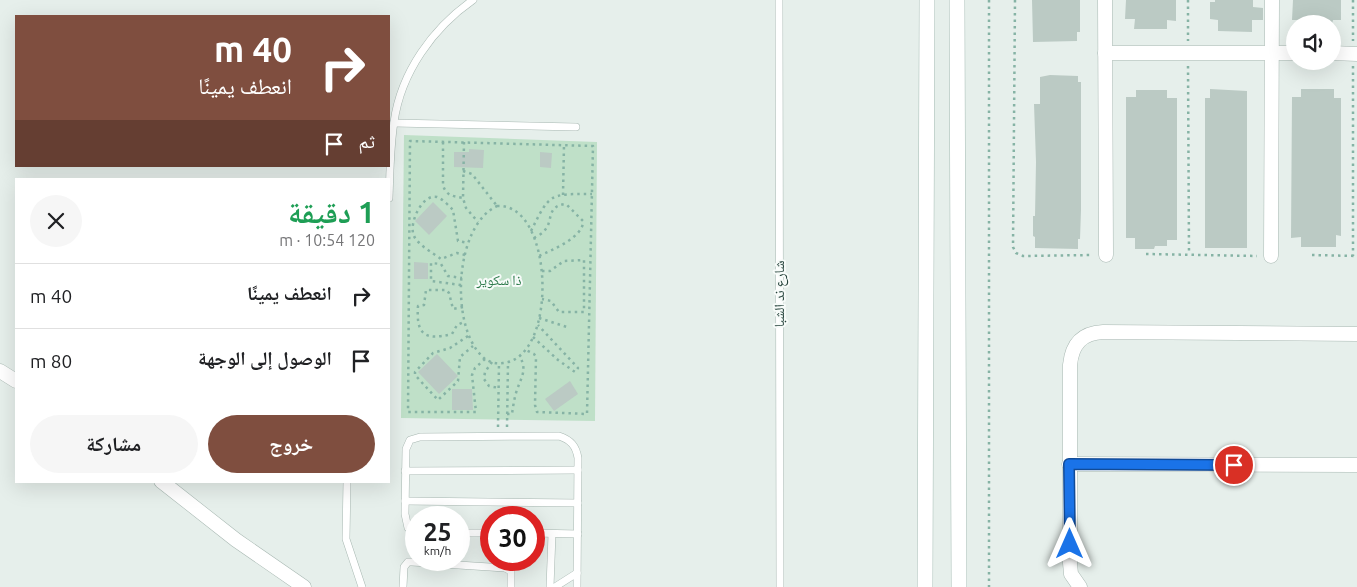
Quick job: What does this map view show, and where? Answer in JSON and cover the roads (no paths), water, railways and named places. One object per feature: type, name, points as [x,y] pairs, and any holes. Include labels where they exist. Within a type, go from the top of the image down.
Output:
[{"type":"main road","points":[[925,587],[926,0]]},
{"type":"main road","points":[[957,0],[959,587]]},
{"type":"street","points":[[1105,0],[1106,255]]},
{"type":"street","points":[[1271,256],[1272,0]]},
{"type":"street","points":[[1105,53],[1286,53]]},
{"type":"street","points":[[1341,54],[1355,54]]},
{"type":"street","points":[[1080,587],[1071,574],[1070,563],[1069,464],[1071,354],[1075,345],[1083,337],[1092,332],[1357,334]]},
{"type":"street","points":[[0,371],[15,380]]},
{"type":"street","points":[[1069,464],[1357,465]]},
{"type":"street","points":[[164,483],[236,540],[304,587]]},
{"type":"lane","points":[[390,178],[394,123],[406,81],[421,53],[441,28],[473,0]]},
{"type":"lane","name":"شارع ند الشبا","points":[[779,0],[780,587]]},
{"type":"lane","points":[[394,123],[576,127]]},
{"type":"lane","points":[[405,506],[407,444],[415,437],[559,436],[567,439],[577,450],[577,587]]},
{"type":"lane","points":[[405,471],[578,470]]},
{"type":"lane","points":[[347,483],[346,539],[362,587]]},
{"type":"lane","points":[[405,501],[578,503]]},
{"type":"lane","points":[[545,534],[578,534]]},
{"type":"lane","points":[[550,587],[552,534]]},
{"type":"lane","points":[[403,587],[404,567],[408,562],[506,568],[511,571],[511,587]]},
{"type":"lane","points":[[555,587],[577,573]]},
{"type":"park label","name":"ذا سكوير","points":[[499,280]]}]
